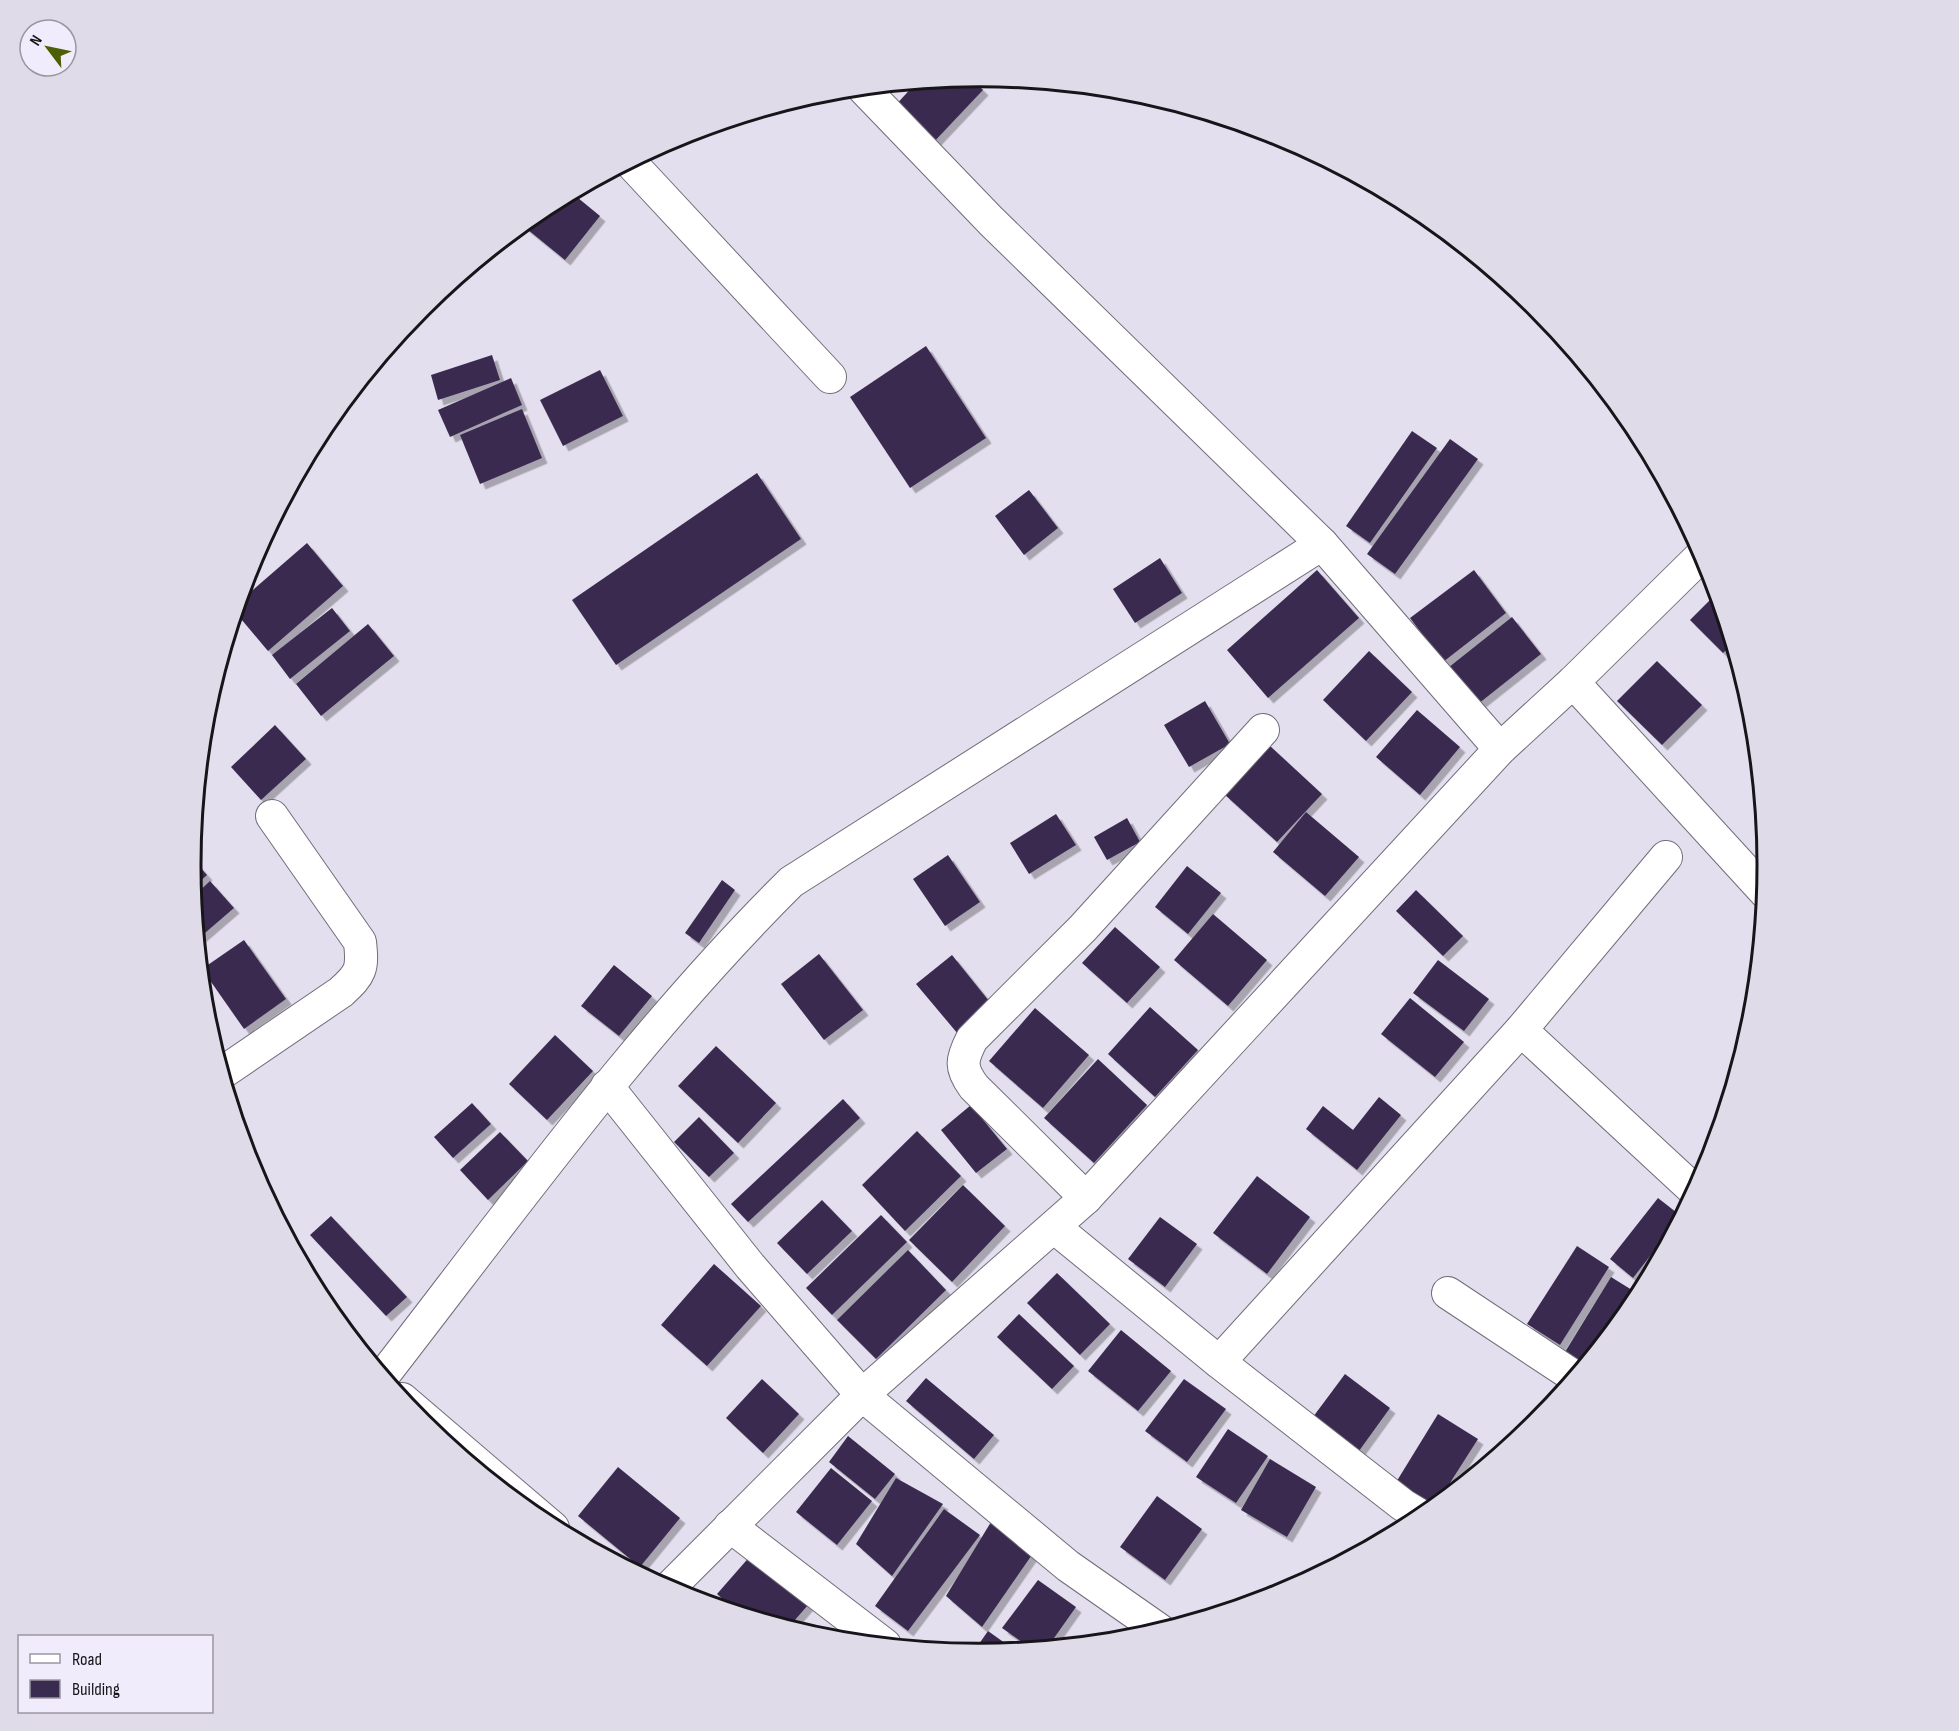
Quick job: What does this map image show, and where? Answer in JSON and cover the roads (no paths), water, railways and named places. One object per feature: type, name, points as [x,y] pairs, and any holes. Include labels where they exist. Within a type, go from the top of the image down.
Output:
[{"type":"street","points":[[870,95],[991,221],[1322,544],[1500,749]]},
{"type":"street","points":[[635,167],[830,377]]},
{"type":"street","points":[[387,1371],[607,1086],[737,936],[791,882],[1322,544]]},
{"type":"street","points":[[675,1582],[862,1395],[1086,1198],[1500,749],[1573,682],[1696,561]]},
{"type":"street","points":[[1573,682],[1757,883]]},
{"type":"street","points":[[1086,1198],[974,1087],[963,1073],[964,1055],[972,1039],[1083,928],[1263,730]]},
{"type":"street","points":[[228,1068],[341,992],[357,978],[362,963],[360,942],[272,816]]},
{"type":"street","points":[[1219,1362],[1521,1030],[1666,857]]},
{"type":"street","points":[[1521,1030],[1689,1185]]},
{"type":"street","points":[[607,1086],[750,1266],[862,1395],[1068,1566],[1151,1624]]},
{"type":"street","points":[[1054,1227],[1219,1362],[1414,1512]]},
{"type":"street","points":[[1448,1293],[1570,1373]]},
{"type":"street","points":[[730,1526],[874,1636]]}]
